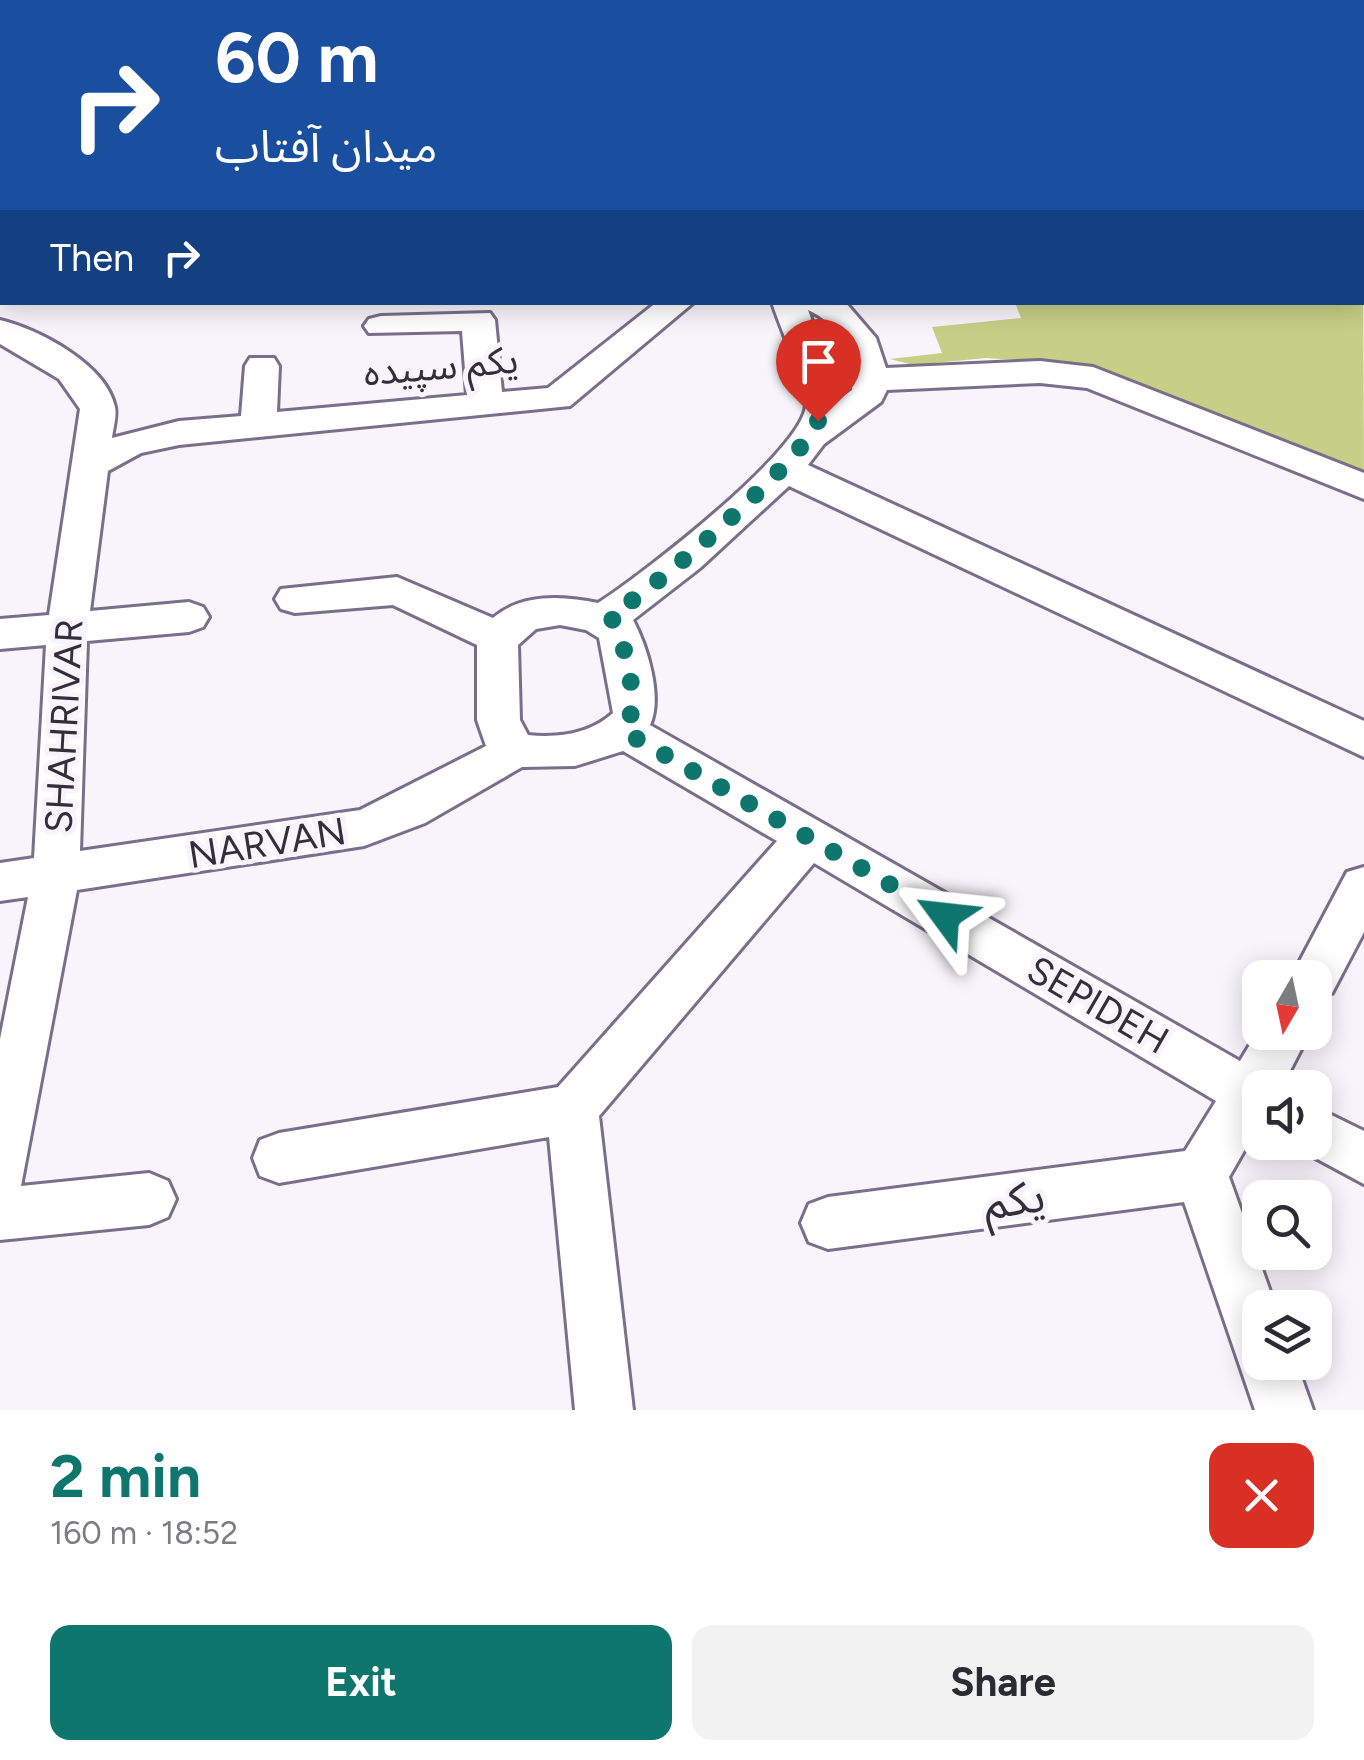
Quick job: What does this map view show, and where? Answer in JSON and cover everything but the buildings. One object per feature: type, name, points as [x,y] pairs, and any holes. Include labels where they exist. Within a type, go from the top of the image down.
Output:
[{"type":"street","name":"یکم سپیده","points":[[90,466],[130,444],[179,433],[557,398],[674,305]]},
{"type":"street","points":[[789,305],[824,405],[812,436]]},
{"type":"street","points":[[618,630],[576,611],[544,612],[516,620],[497,637],[493,660],[500,726],[506,742],[517,749],[592,746],[625,732],[634,714],[618,630],[610,615],[647,590],[783,468],[812,436],[868,394],[870,380],[854,328],[836,308],[826,305]]},
{"type":"street","points":[[381,326],[478,320],[485,405]]},
{"type":"street","points":[[0,330],[68,369],[92,388],[179,433]]},
{"type":"street","points":[[258,426],[262,366]]},
{"type":"street","points":[[870,380],[1040,372],[1093,378],[1364,487]]},
{"type":"street","name":"SHAHRIVAR","points":[[0,1172],[10,1066],[56,876],[67,628],[98,409],[92,388]]},
{"type":"street","points":[[783,468],[1364,740]]},
{"type":"street","points":[[296,599],[397,591],[497,637]]},
{"type":"street","points":[[0,634],[189,617]]},
{"type":"street","name":"SEPIDEH","points":[[625,732],[1242,1088]]},
{"type":"street","name":"NARVAN","points":[[0,882],[364,828],[410,810],[517,749]]},
{"type":"street","points":[[279,1158],[572,1109],[808,838]]},
{"type":"street","points":[[1325,960],[1364,886]]},
{"type":"street","points":[[572,1109],[604,1410]]},
{"type":"street","points":[[1242,1116],[1201,1174],[1242,1291]]},
{"type":"street","points":[[1332,1141],[1364,1159]]},
{"type":"street","name":"یکم","points":[[828,1223],[1201,1174]]},
{"type":"street","points":[[0,1214],[149,1200]]},
{"type":"street","points":[[1274,1380],[1284,1410]]},
{"type":"green space","points":[[1016,305],[1363,305],[1364,484],[1074,364],[986,358],[913,365],[890,359],[942,353],[932,327],[1021,318]]},
{"type":"route","points":[[818,421],[812,436],[783,468],[647,590],[610,615],[618,630],[634,714],[625,732],[945,916]]}]
